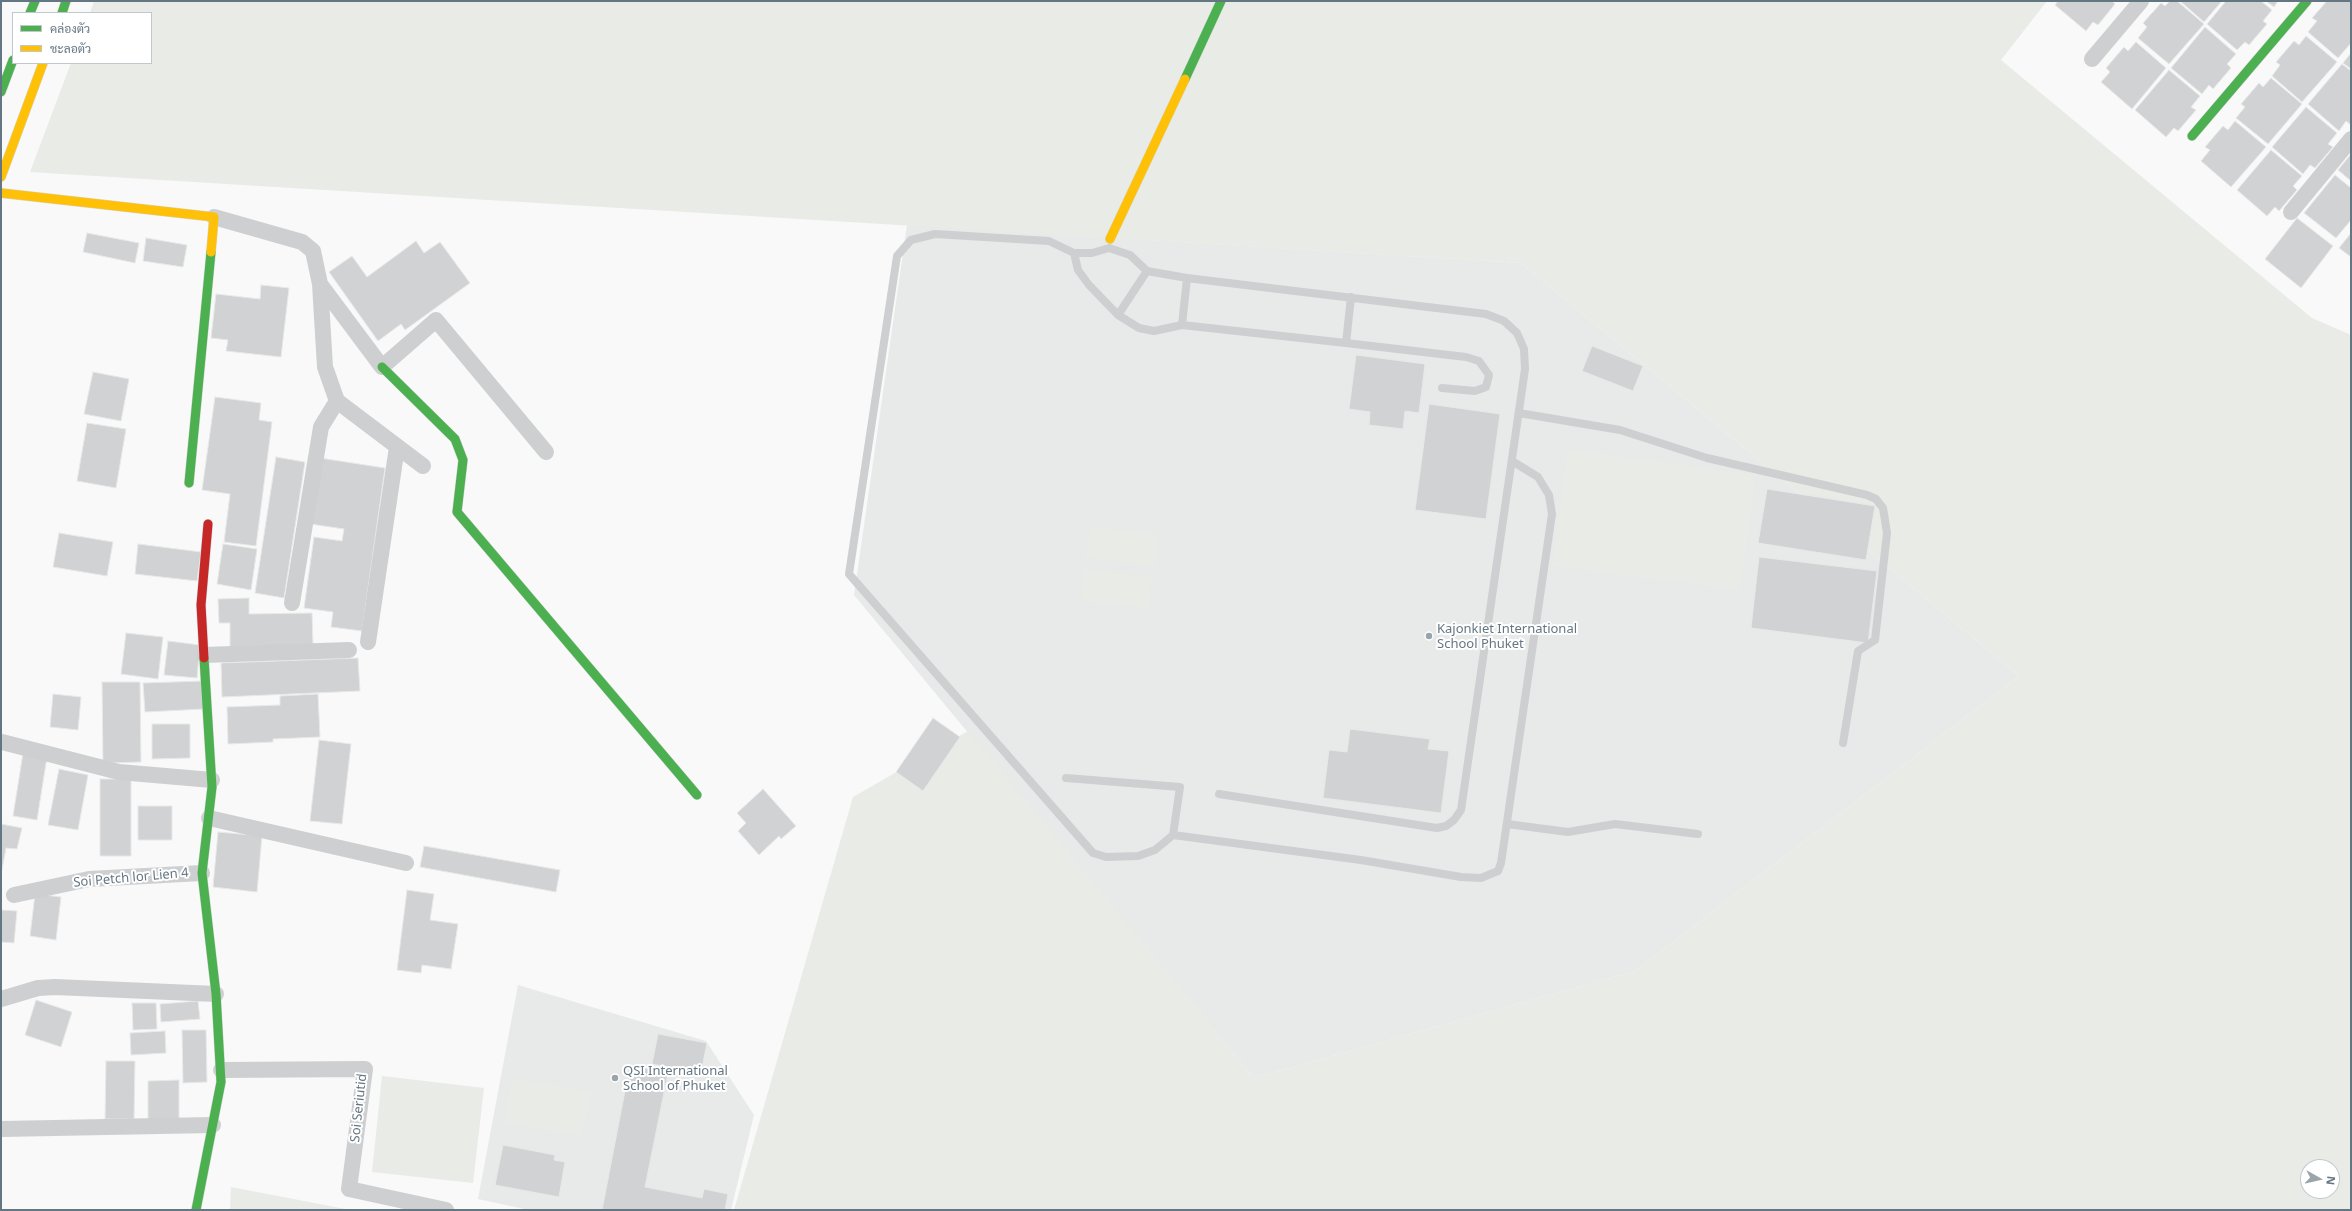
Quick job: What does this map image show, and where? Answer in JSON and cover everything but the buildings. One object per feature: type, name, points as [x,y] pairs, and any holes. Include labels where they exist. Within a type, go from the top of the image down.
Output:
[{"type":"street","points":[[30,12],[35,1]]},
{"type":"street","points":[[62,12],[66,1]]},
{"type":"street","points":[[1109,243],[1221,1]]},
{"type":"street","points":[[2092,59],[2141,1]]},
{"type":"street","points":[[2192,136],[2307,1]]},
{"type":"street","points":[[1,92],[12,63]]},
{"type":"street","points":[[1,177],[43,64]]},
{"type":"street","points":[[2291,212],[2351,139]]},
{"type":"street","points":[[1,192],[214,216],[302,242],[313,252],[320,284],[325,367],[337,401],[423,466]]},
{"type":"street","points":[[189,483],[214,216]]},
{"type":"street","points":[[320,284],[382,367],[455,439],[463,460],[457,512],[698,795]]},
{"type":"street","points":[[382,367],[436,320],[546,452]]},
{"type":"street","points":[[292,603],[321,427],[337,401]]},
{"type":"street","points":[[368,642],[397,447]]},
{"type":"street","points":[[196,1210],[221,1082],[216,994],[202,873],[212,780],[201,605],[208,524]]},
{"type":"street","points":[[204,655],[349,650]]},
{"type":"street","points":[[2,742],[118,772],[212,780]]},
{"type":"street","points":[[208,818],[406,864]]},
{"type":"street","name":"Soi Petch lor Lien 4","points":[[14,896],[89,880],[202,873]]},
{"type":"street","points":[[1,999],[38,988],[55,987],[216,994]]},
{"type":"street","name":"Soi Seriutid","points":[[221,1070],[365,1069],[349,1189],[446,1210]]},
{"type":"street","points":[[1,1129],[213,1125]]},
{"type":"lane","points":[[1066,778],[1180,787],[1172,835],[1155,850],[1138,856],[1106,857],[1094,853],[849,574],[897,256],[911,240],[935,234],[1049,241],[1074,253],[1092,253],[1109,243],[1130,255],[1147,271],[1187,278],[1486,314],[1504,321],[1517,333],[1524,349],[1525,370],[1461,810],[1454,820],[1446,826],[1437,828],[1219,794]]},
{"type":"lane","points":[[1074,253],[1078,270],[1089,285],[1118,315],[1139,328],[1154,330],[1182,325],[1466,357],[1479,361],[1489,375],[1486,387],[1475,391],[1442,388]]},
{"type":"lane","points":[[1118,315],[1147,271]]},
{"type":"lane","points":[[1182,325],[1187,278]]},
{"type":"lane","points":[[1346,343],[1351,297]]},
{"type":"lane","points":[[1519,413],[1620,430],[1707,458],[1867,495],[1876,499],[1883,508],[1887,533],[1875,640],[1858,651],[1843,743]]},
{"type":"lane","points":[[1172,835],[1361,860],[1461,877],[1481,878],[1498,871],[1501,863],[1507,824],[1552,514],[1549,495],[1538,477],[1512,461]]},
{"type":"lane","points":[[1507,824],[1568,832],[1615,824],[1698,834]]},
{"type":"shaded area","points":[[94,1],[2047,1],[2001,60],[2312,318],[2351,335],[2351,1210],[734,1210],[853,797],[968,731],[1254,1078],[1635,971],[2019,676],[1521,263],[30,172],[71,64],[152,64],[152,12],[90,12]]},
{"type":"shaded area","name":"Kajonkiet International School Phuket","points":[[907,225],[1521,263],[2019,676],[1635,971],[1254,1078],[854,595]]},
{"type":"shaded area","points":[[1568,449],[1756,475],[1740,590],[1552,566]]},
{"type":"shaded area","points":[[1090,527],[1158,534],[1154,565],[1085,558]]},
{"type":"shaded area","points":[[1084,570],[1153,577],[1148,608],[1080,601]]},
{"type":"shaded area","name":"QSI International School of Phuket","points":[[518,985],[706,1041],[754,1115],[731,1210],[529,1210],[478,1199]]},
{"type":"shaded area","points":[[382,1076],[484,1088],[473,1183],[372,1172]]},
{"type":"shaded area","points":[[513,1078],[591,1092],[582,1136],[504,1123]]},
{"type":"shaded area","points":[[231,1187],[351,1210],[230,1210]]},
{"type":"traffic: fast","points":[[30,12],[35,1]]},
{"type":"traffic: fast","points":[[62,12],[66,1]]},
{"type":"traffic: fast","points":[[1185,79],[1221,1]]},
{"type":"traffic: fast","points":[[2192,136],[2307,1]]},
{"type":"traffic: fast","points":[[1,92],[12,63]]},
{"type":"traffic: fast","points":[[189,483],[211,252]]},
{"type":"traffic: fast","points":[[382,367],[455,439],[463,460],[457,512],[697,795]]},
{"type":"traffic: fast","points":[[196,1210],[221,1082],[216,994],[202,873],[212,787],[204,658]]},
{"type":"traffic: slow","points":[[1,177],[43,64]]},
{"type":"traffic: slow","points":[[1110,239],[1185,79]]},
{"type":"traffic: slow","points":[[1,193],[214,217],[211,252]]},
{"type":"traffic: jam","points":[[204,658],[201,605],[208,524]]},
{"type":"place","name":"Kajonkiet International School Phuket","points":[[1429,636]]},
{"type":"place","name":"QSI International School of Phuket","points":[[615,1078]]}]
